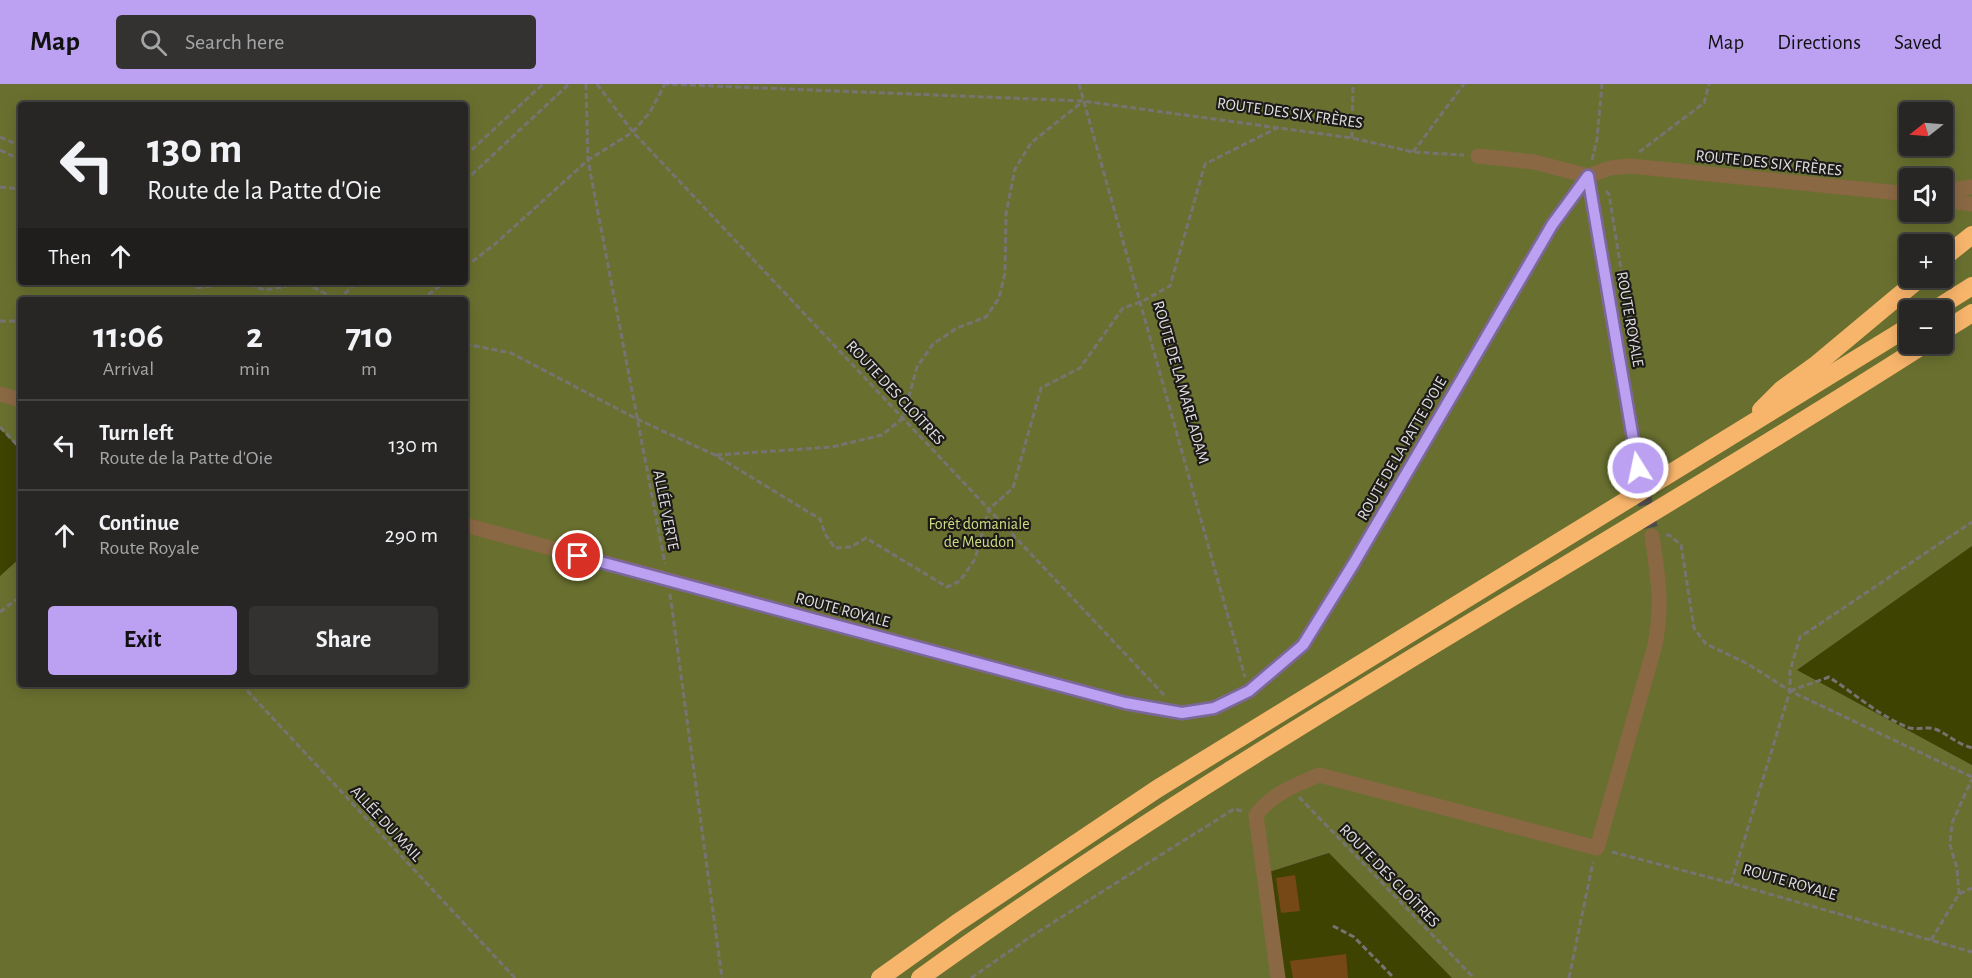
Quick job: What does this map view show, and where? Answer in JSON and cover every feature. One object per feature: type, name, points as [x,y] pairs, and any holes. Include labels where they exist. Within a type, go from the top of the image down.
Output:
[{"type":"highway","points":[[1953,250],[1972,235]]},
{"type":"highway","points":[[1950,300],[1972,286]]},
{"type":"highway","points":[[1738,432],[1781,390],[1817,364],[1908,288]]},
{"type":"highway","points":[[1953,325],[1972,313]]},
{"type":"highway","points":[[880,978],[966,917],[1157,789],[1899,333]]},
{"type":"highway","points":[[920,978],[1095,856],[1216,778],[1909,354]]},
{"type":"street","points":[[1478,156],[1534,162],[1588,176]]},
{"type":"street","name":"ROUTE DES SIX FRÈRES","points":[[1588,176],[1610,168],[1630,166],[1899,193]]},
{"type":"street","name":"ROUTE ROYALE","points":[[1588,176],[1638,468]]},
{"type":"street","name":"ROUTE DE LA PATTE D'OIE","points":[[1214,708],[1249,691],[1303,645],[1354,563],[1552,225],[1588,176]]},
{"type":"street","points":[[1953,190],[1972,187]]},
{"type":"street","points":[[1953,201],[1972,204]]},
{"type":"street","points":[[0,394],[18,399]]},
{"type":"street","name":"ROUTE ROYALE","points":[[468,526],[1125,703],[1182,713],[1214,708]]},
{"type":"street","points":[[1278,978],[1256,815],[1264,803],[1290,787],[1319,775],[1597,848],[1655,645],[1660,619],[1660,597],[1652,536]]},
{"type":"path","points":[[468,153],[543,84]]},
{"type":"path","points":[[468,178],[569,84]]},
{"type":"path","name":"ALLÉE VERTE","points":[[586,84],[588,160],[668,581],[722,978]]},
{"type":"path","name":"ROUTE DES CLOÎTRES","points":[[597,84],[633,132],[1182,713]]},
{"type":"path","points":[[468,265],[588,160],[633,132],[650,112],[664,84]]},
{"type":"path","name":"ROUTE DES SIX FRÈRES","points":[[664,84],[1083,101],[1352,138],[1413,152],[1478,156]]},
{"type":"path","name":"ROUTE DE LA MARE ADAM","points":[[1078,84],[1249,691]]},
{"type":"path","points":[[1352,138],[1353,84]]},
{"type":"path","points":[[1413,152],[1464,84]]},
{"type":"path","points":[[1588,176],[1597,139],[1602,84]]},
{"type":"path","points":[[1630,166],[1634,156],[1704,103],[1709,84]]},
{"type":"path","points":[[715,455],[832,447],[882,435],[903,418],[917,367],[933,344],[957,328],[986,317],[999,298],[1005,273],[1006,214],[1015,169],[1031,143],[1083,101]]},
{"type":"path","points":[[468,345],[511,353],[637,419],[715,455],[820,519],[825,534],[835,548],[851,547],[866,538],[947,587],[960,581],[975,560],[989,509],[1012,488],[1041,388],[1080,368],[1123,308],[1141,302],[1170,286],[1205,164],[1277,128]]},
{"type":"path","points":[[0,137],[18,145]]},
{"type":"path","points":[[0,150],[18,159]]},
{"type":"path","points":[[0,187],[18,189]]},
{"type":"path","points":[[192,285],[195,288],[218,285]]},
{"type":"path","points":[[250,285],[265,290],[292,285]]},
{"type":"path","points":[[307,285],[332,297]]},
{"type":"path","points":[[341,297],[354,285]]},
{"type":"path","points":[[425,297],[441,285]]},
{"type":"path","points":[[0,321],[18,321]]},
{"type":"path","points":[[0,427],[18,446]]},
{"type":"path","points":[[1731,883],[1790,691],[1790,671],[1800,637],[1972,522]]},
{"type":"path","points":[[1652,536],[1669,535],[1681,544],[1694,628],[1706,644],[1748,664],[1790,691],[1972,778],[1952,823],[1950,845],[1957,868],[1959,894]]},
{"type":"path","points":[[0,612],[18,598]]},
{"type":"path","points":[[1790,691],[1829,677],[1881,715],[1910,729],[1934,728],[1959,744],[1972,748]]},
{"type":"path","name":"ALLÉE DU MAIL","points":[[244,687],[515,978]]},
{"type":"path","name":"ROUTE DES CLOÎTRES","points":[[1290,787],[1474,978]]},
{"type":"path","points":[[971,978],[1030,937],[1234,809],[1256,815]]},
{"type":"path","points":[[1569,978],[1597,848]]},
{"type":"path","name":"ROUTE ROYALE","points":[[1597,848],[1731,883],[1972,952]]},
{"type":"path","points":[[1931,940],[1959,894],[1972,888]]},
{"type":"path","points":[[1333,926],[1354,937],[1394,978]]},
{"type":"green space","name":"Forêt domaniale de Meudon","points":[[0,84],[1972,84],[1972,546],[1797,670],[1972,765],[1972,978],[1452,978],[1329,853],[1269,872],[1284,978],[0,978],[0,576],[18,560],[18,687],[468,687],[468,297],[18,297],[18,448],[0,428]]},
{"type":"green space","points":[[0,428],[18,448],[18,560],[0,576]]},
{"type":"green space","points":[[1972,546],[1972,765],[1796,670]]},
{"type":"green space","points":[[1330,853],[1452,978],[1284,978],[1269,872]]},
{"type":"building","points":[[1295,875],[1300,911],[1281,913],[1276,878]]},
{"type":"building","points":[[1346,954],[1348,978],[1293,978],[1290,961]]},
{"type":"tunnel","points":[[1638,468],[1652,536]]},
{"type":"route","points":[[578,556],[1125,703],[1182,713],[1214,708],[1249,691],[1303,645],[1354,563],[1552,225],[1588,176],[1638,468]]}]
